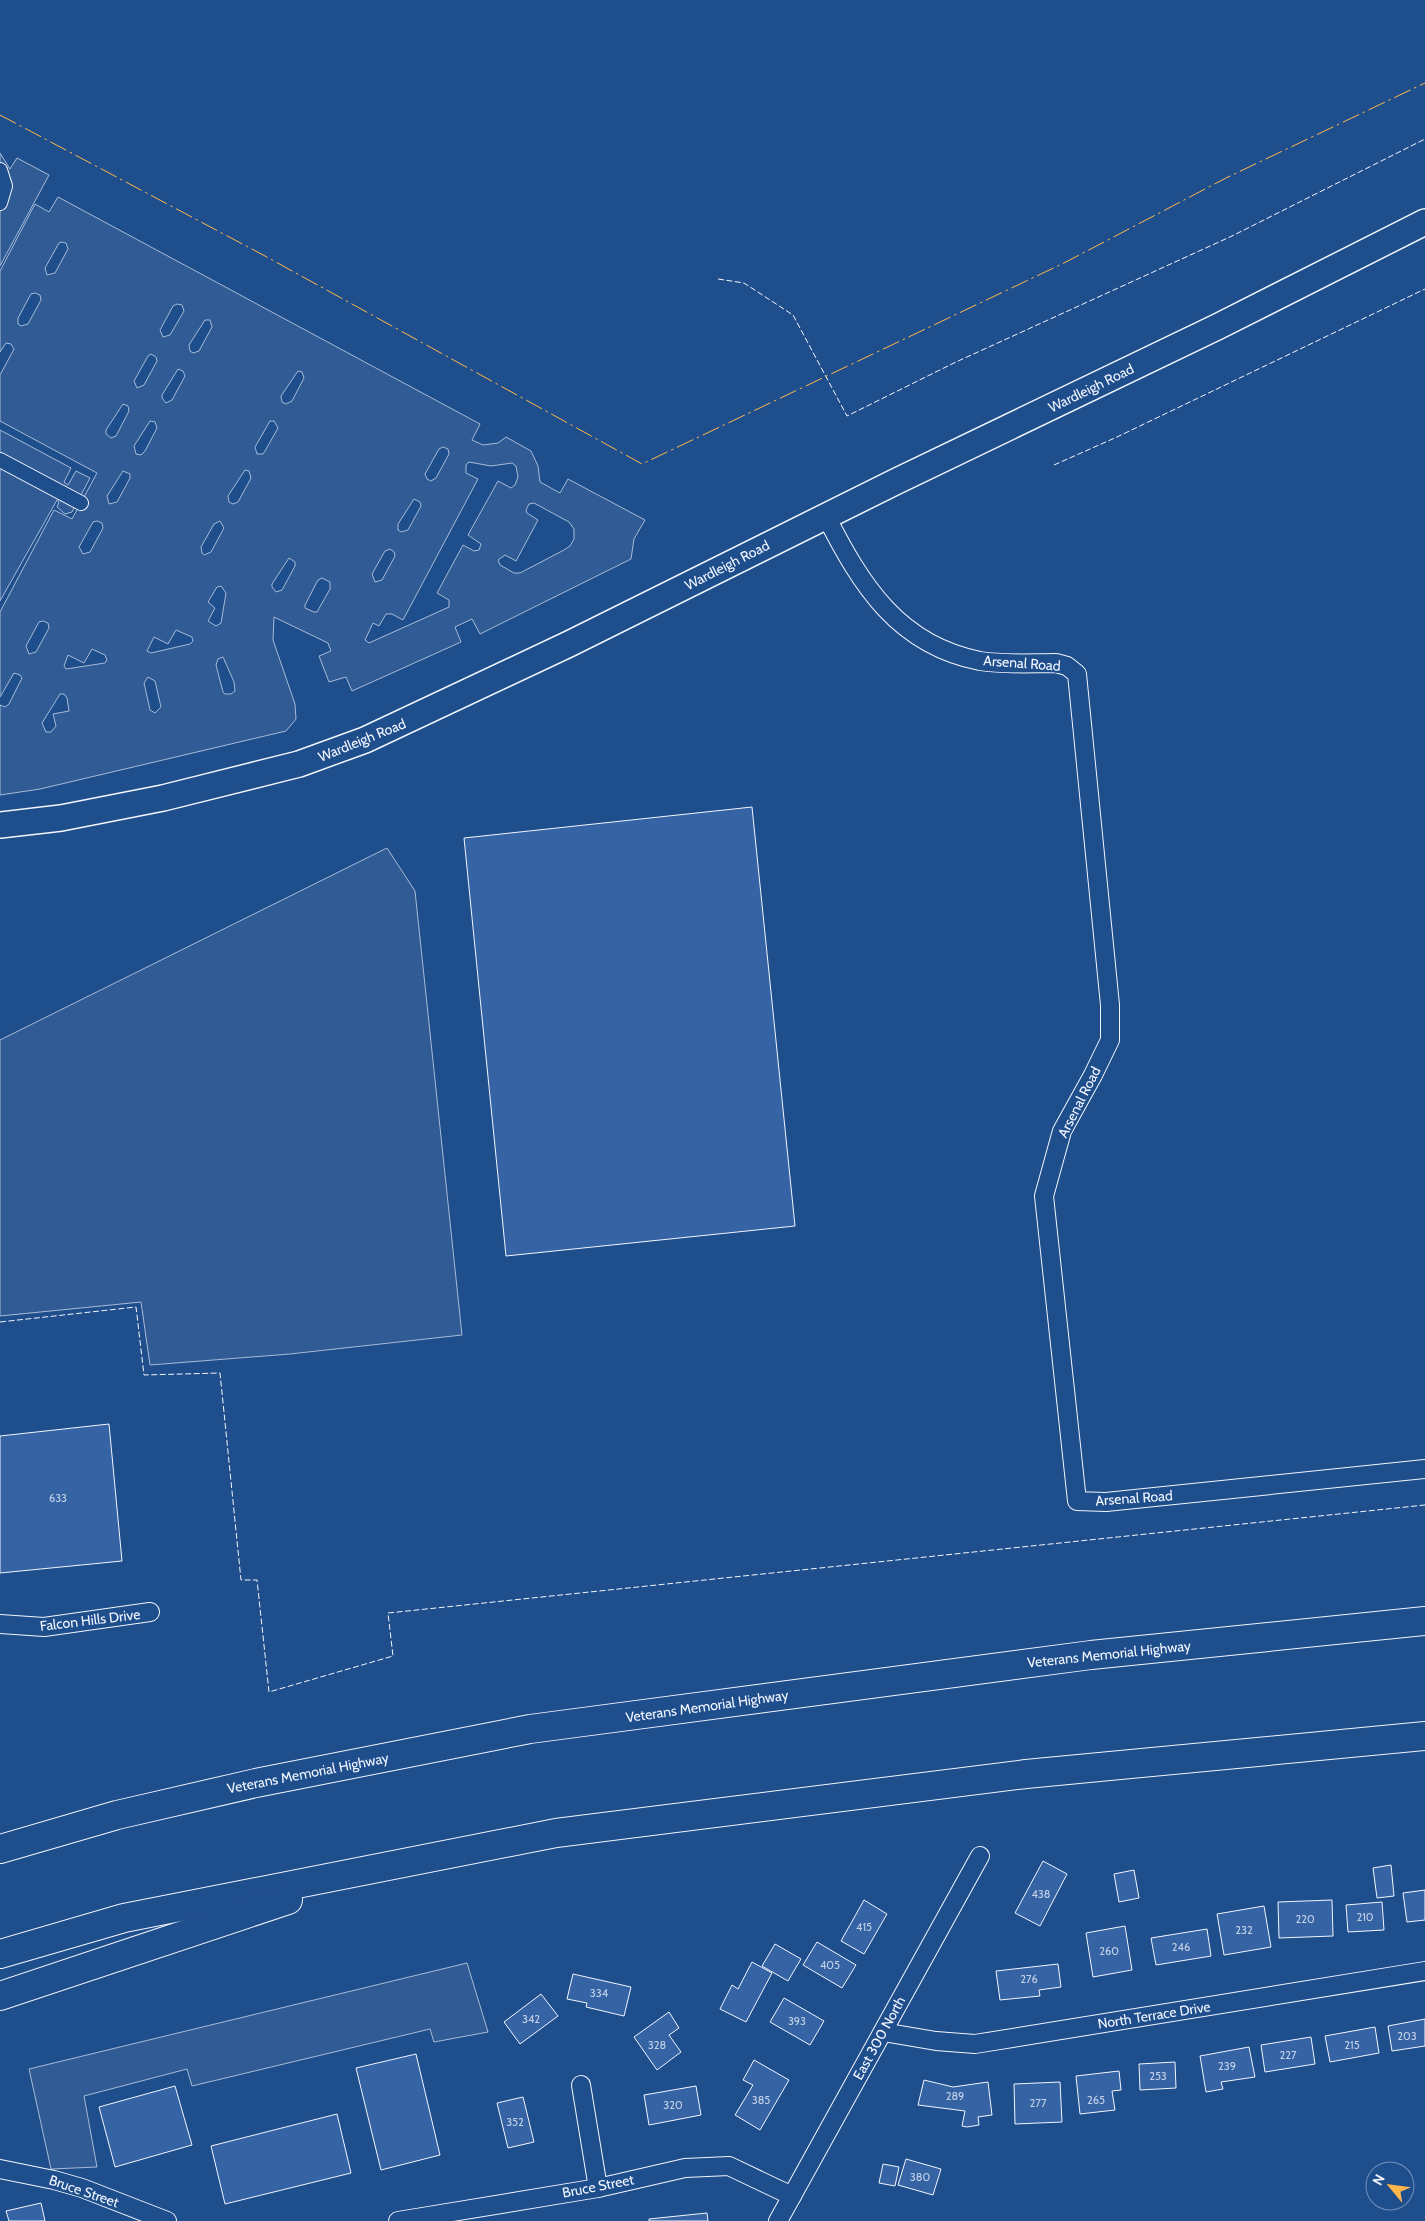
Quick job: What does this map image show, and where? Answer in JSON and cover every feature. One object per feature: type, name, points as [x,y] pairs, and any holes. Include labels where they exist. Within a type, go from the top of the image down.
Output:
[{"type":"highway","name":"Veterans Memorial Highway","points":[[0,1849],[117,1815],[256,1782],[530,1729],[1091,1655],[1425,1621]]},
{"type":"highway","points":[[0,1954],[124,1918],[403,1861],[556,1833],[1026,1774],[1425,1736]]},
{"type":"highway","points":[[0,1835],[117,1815]]},
{"type":"highway","points":[[0,1996],[403,1861]]},
{"type":"main road","name":"Wardleigh Road","points":[[0,825],[69,816],[163,798],[299,764],[342,749],[466,694],[826,516],[1217,327],[1425,222]]},
{"type":"street","points":[[0,170],[5,186],[0,203]]},
{"type":"street","points":[[0,460],[81,503]]},
{"type":"street","name":"Arsenal Road","points":[[826,516],[852,567],[870,593],[897,620],[935,646],[981,661],[1056,663],[1067,666],[1077,674],[1110,1005],[1110,1040],[1093,1076],[1062,1131],[1044,1196],[1077,1501],[1106,1502],[1425,1469]]},
{"type":"street","name":"Falcon Hills Drive","points":[[0,1624],[44,1627],[150,1612]]},
{"type":"street","name":"East 300 North","points":[[778,2221],[980,1856]]},
{"type":"street","name":"North Terrace Drive","points":[[883,2032],[975,2044],[1425,1971]]},
{"type":"street","points":[[581,2085],[598,2188]]},
{"type":"street","name":"Bruce Street","points":[[398,2221],[598,2188],[685,2168],[729,2166],[792,2196]]},
{"type":"street","name":"Bruce Street","points":[[0,2169],[82,2188],[166,2221]]},
{"type":"shaded area","points":[[0,153],[10,169],[17,158],[49,175],[0,266]]},
{"type":"shaded area","points":[[58,197],[480,424],[472,440],[483,445],[498,443],[506,437],[531,451],[538,466],[540,482],[560,493],[568,479],[645,520],[634,539],[631,559],[480,634],[472,619],[455,627],[461,642],[352,691],[346,677],[329,682],[319,656],[331,651],[328,643],[274,617],[273,640],[295,704],[296,719],[286,731],[40,789],[0,795],[0,705],[5,707],[9,704],[22,678],[14,673],[0,697],[0,612],[54,510],[72,519],[97,473],[0,421],[0,375],[14,349],[11,344],[6,343],[0,352],[0,271],[35,204],[49,212]],"holes":[[[59,243],[66,243],[68,249],[55,273],[47,275],[45,268]],[[31,294],[40,295],[41,300],[28,324],[21,326],[18,324],[18,318]],[[177,304],[182,305],[184,311],[170,335],[163,337],[160,330],[173,306]],[[205,320],[210,320],[212,327],[199,351],[193,353],[190,351],[189,345]],[[151,354],[156,357],[157,361],[144,385],[137,388],[134,381]],[[178,369],[183,371],[185,376],[172,400],[166,403],[162,395]],[[298,371],[302,372],[304,378],[292,401],[286,404],[282,402],[281,396]],[[123,404],[128,406],[129,411],[116,436],[111,438],[106,434],[106,430]],[[150,421],[155,422],[157,428],[141,455],[136,454],[134,446]],[[270,421],[274,421],[278,428],[263,454],[257,454],[255,447]],[[443,447],[448,449],[449,454],[436,478],[431,481],[427,479],[425,474],[439,449]],[[469,462],[491,466],[512,463],[516,466],[518,477],[515,485],[511,488],[498,481],[468,535],[481,544],[479,550],[474,551],[463,545],[437,593],[449,600],[449,607],[369,643],[365,640],[373,623],[379,626],[386,614],[392,614],[403,620],[478,479],[466,473],[466,465]],[[245,470],[249,471],[251,478],[238,502],[233,504],[229,502],[228,496]],[[123,471],[130,474],[130,478],[117,502],[109,504],[107,496]],[[414,499],[420,502],[421,506],[408,530],[401,532],[398,530],[398,524]],[[534,503],[569,522],[574,529],[574,539],[570,546],[564,550],[520,573],[514,573],[500,565],[498,560],[505,555],[516,561],[538,520],[527,513],[526,510],[529,504]],[[97,521],[102,523],[103,528],[90,552],[83,554],[79,547],[93,522]],[[220,521],[224,528],[211,552],[204,555],[201,547],[214,524]],[[390,549],[394,552],[395,556],[382,580],[375,582],[372,574],[385,551]],[[289,558],[295,562],[295,566],[282,590],[276,592],[272,584]],[[322,578],[330,582],[330,589],[317,612],[305,608],[305,605],[318,580]],[[221,586],[226,593],[221,623],[216,626],[208,621],[215,608],[208,602],[217,587]],[[43,621],[48,623],[49,628],[36,652],[29,654],[26,646],[39,622]],[[176,630],[192,637],[193,641],[190,644],[151,653],[147,651],[154,637],[168,644]],[[92,649],[105,655],[107,660],[105,663],[66,669],[64,666],[68,655],[84,663]],[[223,657],[234,682],[235,691],[231,694],[225,694],[216,665],[218,659]],[[148,677],[155,681],[161,707],[155,713],[150,710],[144,683]],[[60,694],[64,694],[67,698],[69,711],[53,714],[56,726],[51,732],[46,732],[42,723]]]},
{"type":"shaded area","points":[[0,430],[71,468],[64,482],[68,485],[76,471],[90,478],[72,512],[65,514],[57,507],[59,502],[57,500],[0,601]]},
{"type":"shaded area","points":[[387,848],[415,891],[462,1335],[290,1354],[150,1365],[141,1302],[0,1316],[0,1040]]},
{"type":"shaded area","points":[[467,1963],[488,2032],[434,2042],[430,2029],[192,2086],[187,2069],[84,2096],[97,2167],[51,2169],[29,2069]]},
{"type":"building","points":[[752,807],[795,1226],[506,1256],[464,838]]},
{"type":"building","points":[[109,1424],[122,1561],[0,1573],[0,1436]]},
{"type":"building","points":[[1043,1861],[1067,1874],[1040,1926],[1015,1913]]},
{"type":"building","points":[[1391,1865],[1394,1896],[1377,1898],[1373,1868]]},
{"type":"building","points":[[1134,1870],[1139,1898],[1119,1902],[1114,1874]]},
{"type":"building","points":[[1425,1890],[1425,1920],[1407,1922],[1403,1893]]},
{"type":"building","points":[[864,1900],[887,1914],[864,1954],[841,1941]]},
{"type":"building","points":[[1332,1900],[1333,1936],[1279,1938],[1278,1902]]},
{"type":"building","points":[[1382,1902],[1384,1930],[1348,1932],[1346,1905]]},
{"type":"building","points":[[1264,1906],[1271,1947],[1224,1955],[1217,1914]]},
{"type":"building","points":[[1125,1926],[1132,1970],[1093,1977],[1086,1933]]},
{"type":"building","points":[[1207,1929],[1211,1956],[1156,1965],[1151,1938]]},
{"type":"building","points":[[817,1942],[856,1965],[842,1988],[803,1965]]},
{"type":"building","points":[[775,1944],[801,1959],[788,1981],[762,1966]]},
{"type":"building","points":[[752,1962],[772,1973],[746,2022],[720,2009],[732,1985],[738,1989]]},
{"type":"building","points":[[1058,1964],[1061,1987],[1039,1990],[1040,1996],[1000,2000],[996,1971]]},
{"type":"building","points":[[573,1974],[631,1987],[624,2016],[586,2007],[587,2003],[567,1999]]},
{"type":"building","points":[[541,1994],[558,2016],[520,2044],[504,2022]]},
{"type":"building","points":[[784,1998],[824,2021],[810,2045],[770,2022]]},
{"type":"building","points":[[669,2012],[679,2028],[669,2035],[681,2052],[657,2070],[634,2037]]},
{"type":"building","points":[[1425,2019],[1425,2046],[1392,2051],[1388,2026]]},
{"type":"building","points":[[1375,2027],[1379,2053],[1330,2062],[1325,2036]]},
{"type":"building","points":[[1311,2037],[1315,2064],[1265,2072],[1261,2045]]},
{"type":"building","points":[[1249,2047],[1255,2077],[1221,2082],[1223,2089],[1206,2092],[1200,2056]]},
{"type":"building","points":[[416,2054],[440,2155],[381,2170],[356,2068]]},
{"type":"building","points":[[754,2060],[789,2080],[760,2130],[735,2115],[753,2085],[743,2080]]},
{"type":"building","points":[[1175,2062],[1176,2088],[1140,2090],[1139,2064]]},
{"type":"building","points":[[1119,2071],[1121,2090],[1112,2091],[1115,2110],[1080,2114],[1076,2076]]},
{"type":"building","points":[[924,2080],[953,2087],[988,2082],[992,2115],[978,2117],[979,2125],[967,2127],[962,2126],[965,2111],[918,2105]]},
{"type":"building","points":[[1060,2082],[1062,2122],[1015,2124],[1014,2084]]},
{"type":"building","points":[[175,2086],[192,2145],[115,2167],[99,2107]]},
{"type":"building","points":[[696,2086],[701,2115],[649,2125],[644,2095]]},
{"type":"building","points":[[523,2097],[534,2142],[508,2148],[497,2103]]},
{"type":"building","points":[[337,2114],[351,2173],[225,2204],[211,2146]]},
{"type":"building","points":[[906,2159],[941,2169],[933,2195],[898,2185]]},
{"type":"building","points":[[883,2164],[899,2167],[895,2186],[879,2183]]},
{"type":"building","points":[[41,2203],[45,2221],[9,2221],[6,2211]]},
{"type":"building","points":[[707,2213],[708,2221],[649,2221],[649,2219]]},
{"type":"fence","points":[[718,279],[744,283],[793,315],[847,416],[956,362],[1232,236],[1425,139]]},
{"type":"fence","points":[[1054,465],[1117,437],[1425,289]]},
{"type":"fence","points":[[0,1322],[136,1307],[144,1375],[220,1373],[241,1580],[257,1580],[269,1692],[393,1656],[388,1613],[1425,1505]]},
{"type":"power","points":[[0,115],[265,256],[642,464],[1064,263],[1226,178],[1425,83]]}]
